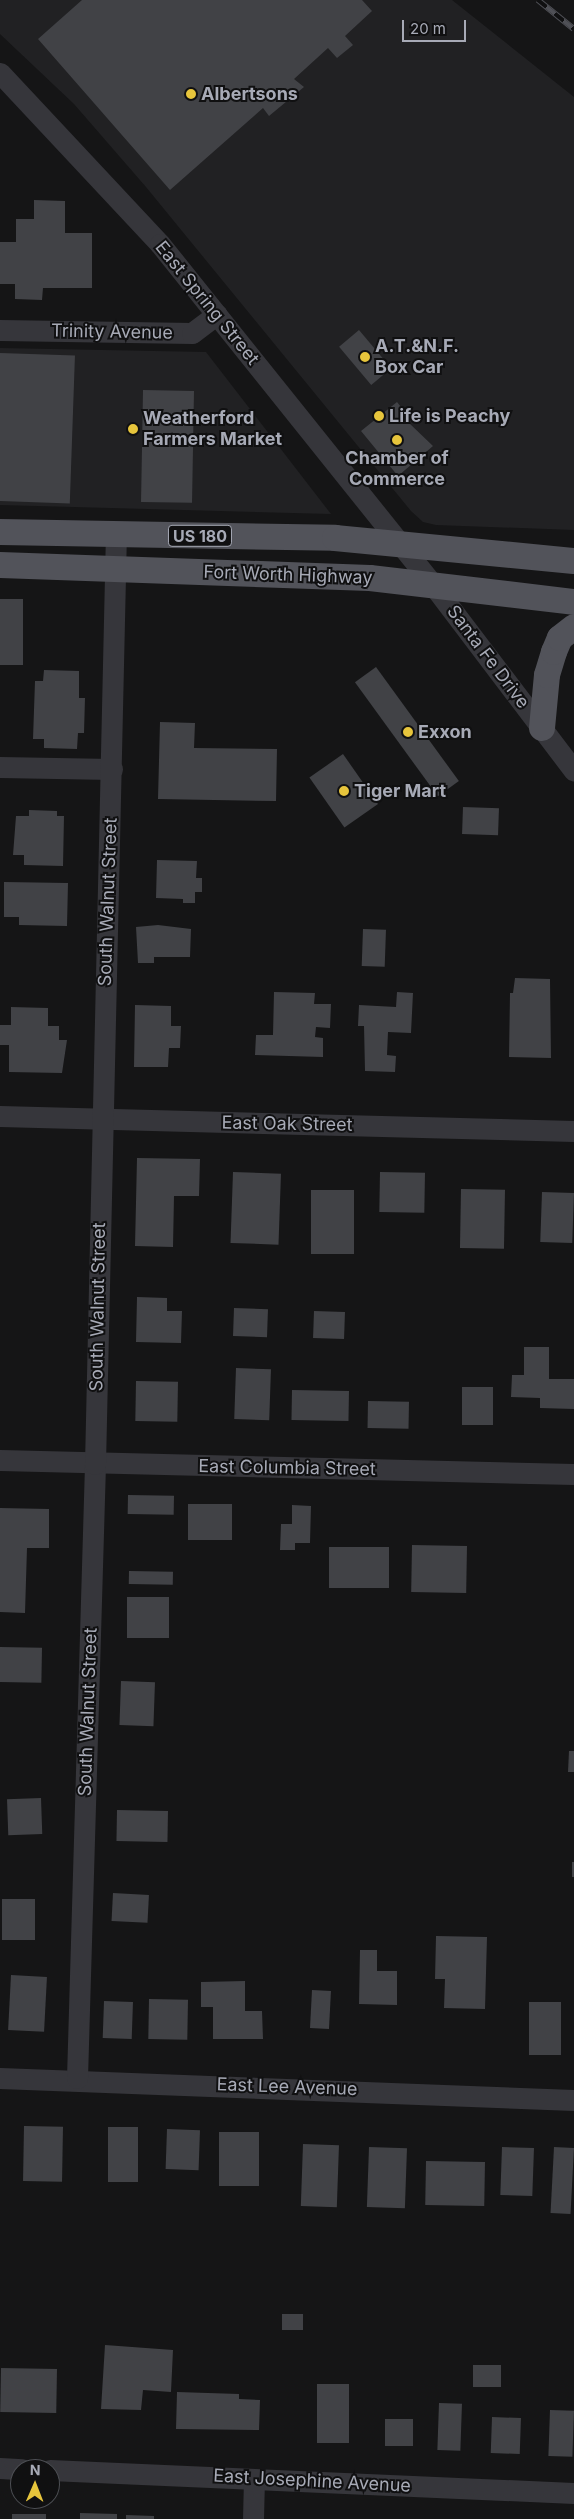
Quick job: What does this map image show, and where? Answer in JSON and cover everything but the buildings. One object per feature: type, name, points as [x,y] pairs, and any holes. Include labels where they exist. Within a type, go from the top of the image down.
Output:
[{"type":"main road","name":"Fort Worth Highway","points":[[0,532],[335,538],[567,559]]},
{"type":"main road","name":"Fort Worth Highway","points":[[0,565],[323,575],[433,585],[574,602]]},
{"type":"main road","points":[[542,728],[547,675],[564,648],[560,638],[574,627]]},
{"type":"street","name":"East Spring Street","points":[[0,74],[160,244],[400,544]]},
{"type":"street","name":"Trinity Avenue","points":[[0,330],[192,333],[217,314]]},
{"type":"street","name":"South Walnut Street","points":[[77,2078],[95,1464],[101,1119],[112,769],[116,535]]},
{"type":"street","name":"Santa Fe Drive","points":[[400,544],[574,771]]},
{"type":"street","points":[[0,767],[112,769]]},
{"type":"street","name":"East Oak Street","points":[[0,1116],[574,1130]]},
{"type":"street","name":"East Columbia Street","points":[[0,1460],[95,1464],[574,1474]]},
{"type":"street","name":"East Lee Avenue","points":[[0,2078],[77,2078],[574,2100]]},
{"type":"street","name":"East Josephine Avenue","points":[[60,2470],[574,2493]]},
{"type":"street","points":[[253,2519],[254,2479]]},
{"type":"shaded area","points":[[0,0],[452,0],[574,97],[574,530],[436,525],[423,522],[411,511],[146,187],[74,104],[0,34]]},
{"type":"shaded area","name":"Weatherford Farmers Market","points":[[0,348],[206,352],[331,514],[0,505]]},
{"type":"railway","points":[[538,0],[574,29]]},
{"type":"place","name":"Albertsons","points":[[191,94]]},
{"type":"place","name":"A.T.&N.F. Box Car","points":[[365,357]]},
{"type":"place","name":"Life is Peachy","points":[[379,416]]},
{"type":"place","name":"Weatherford Farmers Market","points":[[133,429]]},
{"type":"place","name":"Chamber of Commerce","points":[[397,440]]},
{"type":"place","name":"Exxon","points":[[408,732]]},
{"type":"place","name":"Tiger Mart","points":[[344,791]]}]
